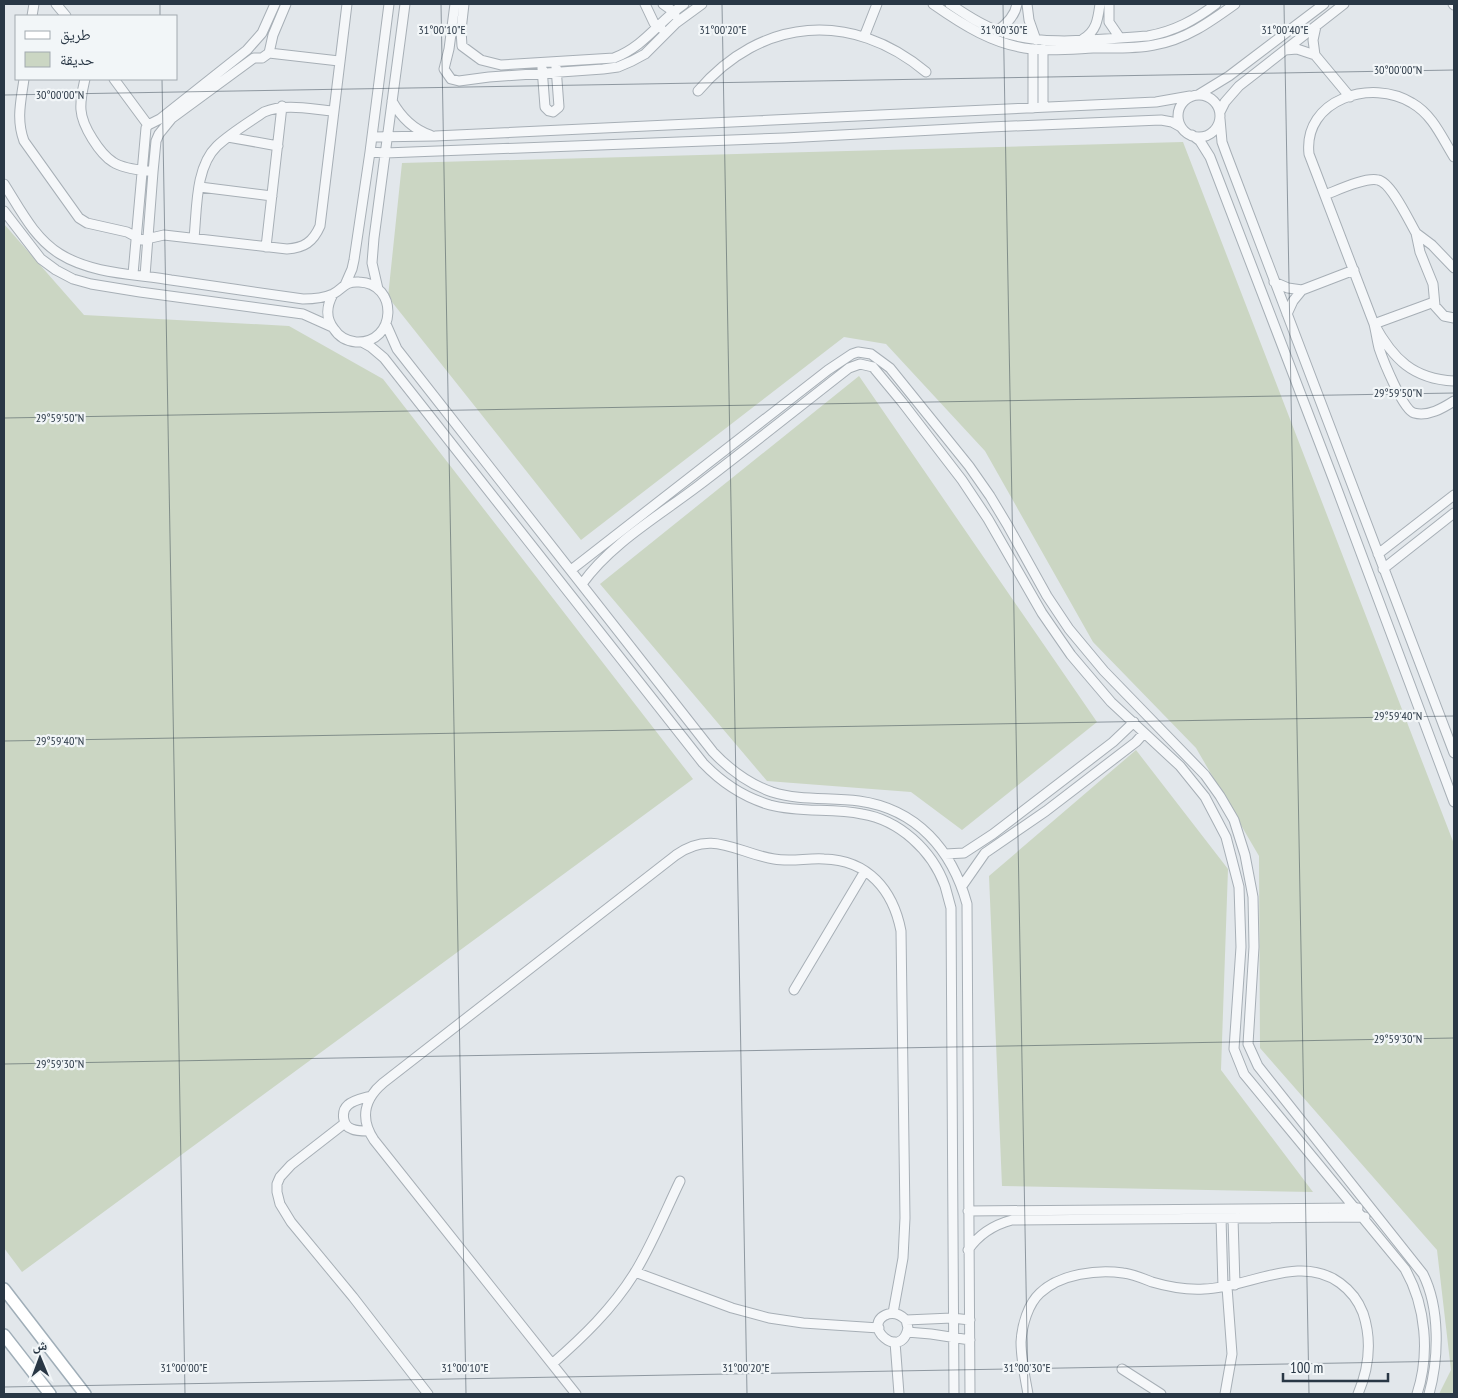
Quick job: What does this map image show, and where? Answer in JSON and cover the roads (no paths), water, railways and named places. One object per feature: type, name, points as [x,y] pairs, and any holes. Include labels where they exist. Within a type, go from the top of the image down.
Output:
[{"type":"main road","points":[[4,1289],[85,1394]]},
{"type":"main road","points":[[4,1335],[50,1394]]},
{"type":"street","points":[[138,292],[139,275],[136,237],[145,131],[148,125],[160,119],[247,50],[262,33],[275,4]]},
{"type":"street","points":[[139,275],[149,239],[156,140],[172,118],[254,58],[262,58],[269,53],[273,35],[286,4]]},
{"type":"street","points":[[24,80],[19,119],[24,141],[79,218],[87,223],[127,232],[142,240],[164,235],[266,247],[298,248],[308,244],[320,226],[347,4]]},
{"type":"street","points":[[390,4],[354,260],[349,276],[344,284],[333,294],[329,302],[328,310],[332,327],[337,334],[345,339],[362,342],[384,358],[703,763],[717,778],[734,790],[772,806],[861,814],[881,819],[901,830],[920,846],[934,864],[945,885],[950,908],[952,1337],[954,1394]]},
{"type":"street","points":[[378,289],[372,263],[405,4]]},
{"type":"street","points":[[455,4],[449,49],[444,69],[447,77],[455,80],[618,67],[646,54],[676,23],[702,4]]},
{"type":"street","points":[[464,4],[460,41],[464,49],[480,60],[494,65],[614,58],[638,45],[672,12],[684,4]]},
{"type":"street","points":[[645,4],[651,18],[658,26],[669,30]]},
{"type":"street","points":[[663,4],[672,12],[676,23]]},
{"type":"street","points":[[864,37],[877,4]]},
{"type":"street","points":[[933,4],[956,21],[977,32],[1004,43],[1033,49],[1043,49],[1083,39],[1162,34],[1190,28],[1209,23],[1235,4]]},
{"type":"street","points":[[950,4],[976,22],[996,31],[1061,45],[1155,45],[1174,40],[1216,4]]},
{"type":"street","points":[[996,31],[1008,22],[1016,10],[1017,4]]},
{"type":"street","points":[[1028,4],[1029,20],[1036,40]]},
{"type":"street","points":[[1083,39],[1095,28],[1100,4]]},
{"type":"street","points":[[1109,4],[1109,22],[1120,38]]},
{"type":"street","points":[[1181,127],[1178,112],[1184,101],[1229,76],[1324,4]]},
{"type":"street","points":[[1192,135],[1199,137],[1212,132],[1218,126],[1225,102],[1239,86],[1344,4]]},
{"type":"street","points":[[1314,55],[1313,40],[1316,26]]},
{"type":"street","points":[[698,91],[719,68],[744,50],[773,38],[803,31],[842,32],[864,37],[897,51],[926,72]]},
{"type":"street","points":[[449,49],[464,49]]},
{"type":"street","points":[[1033,49],[1033,108]]},
{"type":"street","points":[[1043,49],[1043,107]]},
{"type":"street","points":[[1284,50],[1297,49],[1314,55],[1350,97]]},
{"type":"street","points":[[247,50],[254,58]]},
{"type":"street","points":[[269,53],[339,61]]},
{"type":"street","points":[[542,63],[545,108],[554,112],[559,107],[556,62]]},
{"type":"street","points":[[85,80],[80,109],[90,133],[106,157],[115,164],[153,172]]},
{"type":"street","points":[[115,80],[148,125]]},
{"type":"street","points":[[1454,157],[1429,117],[1414,103],[1385,93],[1364,93],[1336,102],[1321,112],[1315,119],[1308,136],[1309,154],[1374,324],[1380,349],[1406,407],[1409,411],[1421,414],[1441,409],[1454,401]]},
{"type":"street","points":[[372,137],[435,136],[1156,102],[1205,95],[1217,104],[1220,115],[1222,142],[1454,753]]},
{"type":"street","points":[[392,101],[405,120],[414,127],[435,136]]},
{"type":"street","points":[[194,238],[202,172],[207,159],[216,147],[264,112],[282,106],[333,111]]},
{"type":"street","points":[[266,247],[282,106]]},
{"type":"street","points":[[370,152],[385,153],[785,138],[1084,122],[1162,120],[1172,122],[1181,127],[1200,141],[1210,157],[1454,802]]},
{"type":"street","points":[[228,137],[278,146]]},
{"type":"street","points":[[145,140],[156,140]]},
{"type":"street","points":[[1325,195],[1366,181],[1377,179],[1382,181],[1391,190],[1416,233],[1420,252],[1433,284],[1434,302],[1440,313],[1448,318],[1454,318]]},
{"type":"street","points":[[4,184],[34,230],[46,243],[60,254],[93,268],[303,299],[333,294]]},
{"type":"street","points":[[200,187],[272,196]]},
{"type":"street","points":[[4,211],[41,259],[56,270],[74,279],[138,292],[303,314],[332,327]]},
{"type":"street","points":[[1416,233],[1432,245],[1454,268]]},
{"type":"street","points":[[1274,282],[1288,288],[1302,290],[1354,270]]},
{"type":"street","points":[[344,284],[358,281],[372,285],[378,289],[387,302],[388,317],[386,324],[376,336],[362,342]]},
{"type":"street","points":[[1287,314],[1293,301],[1302,290]]},
{"type":"street","points":[[1374,324],[1434,302]]},
{"type":"street","points":[[386,324],[398,349],[713,752],[726,765],[756,786],[774,792],[792,796],[859,801],[887,807],[909,819],[929,835],[945,854],[955,870],[962,886],[966,904],[970,1394]]},
{"type":"street","points":[[1374,324],[1394,355],[1407,366],[1422,375],[1439,380],[1454,381]]},
{"type":"street","points":[[571,570],[828,370],[852,354],[864,352],[876,356],[890,368],[969,466],[1004,519],[1047,596],[1069,629],[1104,671],[1205,775],[1234,820],[1245,856],[1253,898],[1254,947],[1248,1044],[1258,1066],[1418,1266],[1427,1282],[1433,1298],[1435,1317],[1434,1375],[1429,1394]]},
{"type":"street","points":[[582,584],[598,563],[634,533],[726,465],[849,368],[855,365],[873,367],[962,480],[988,519],[1047,621],[1071,655],[1111,702],[1180,766],[1205,797],[1226,837],[1239,887],[1241,947],[1234,1049],[1244,1074],[1405,1269],[1418,1297],[1422,1317],[1422,1375],[1417,1394]]},
{"type":"street","points":[[1378,554],[1454,495]]},
{"type":"street","points":[[1383,569],[1454,513]]},
{"type":"street","points":[[945,854],[964,853],[985,839],[1113,742],[1134,722]]},
{"type":"street","points":[[962,886],[985,853],[1053,806],[1136,742],[1144,733]]},
{"type":"street","points":[[576,1394],[368,1131],[365,1113],[371,1096],[383,1083],[682,850],[705,842],[722,843],[756,855],[775,859],[834,860],[850,864],[865,871],[881,885],[888,894],[898,916],[901,931],[905,1238],[893,1313]]},
{"type":"street","points":[[794,990],[865,871]]},
{"type":"street","points":[[368,1131],[352,1129],[345,1123],[343,1114],[347,1106],[371,1096]]},
{"type":"street","points":[[345,1123],[290,1165],[280,1177],[277,1184],[280,1204],[291,1222],[353,1297],[428,1394]]},
{"type":"street","points":[[552,1364],[603,1316],[635,1272],[656,1234],[680,1181]]},
{"type":"street","points":[[968,1211],[1371,1208]]},
{"type":"street","points":[[968,1250],[986,1231],[998,1224],[1012,1220],[1378,1217]]},
{"type":"street","points":[[1221,1218],[1232,1346],[1226,1394]]},
{"type":"street","points":[[1228,1287],[1233,1218]]},
{"type":"street","points":[[1028,1394],[1021,1353],[1023,1327],[1033,1303],[1040,1293],[1052,1285],[1081,1274],[1109,1271],[1187,1289],[1228,1287],[1286,1272],[1307,1271],[1327,1276],[1354,1295],[1359,1304],[1368,1333],[1369,1344],[1366,1367],[1358,1394]]},
{"type":"street","points":[[635,1272],[732,1308],[769,1318],[803,1323],[878,1328]]},
{"type":"street","points":[[893,1313],[900,1315],[906,1320],[907,1332],[902,1339],[895,1342],[884,1339],[878,1328],[884,1316],[893,1313]]},
{"type":"street","points":[[906,1320],[952,1318],[970,1320]]},
{"type":"street","points":[[907,1332],[970,1340]]},
{"type":"street","points":[[895,1342],[898,1394]]},
{"type":"street","points":[[1122,1369],[1161,1394]]}]
